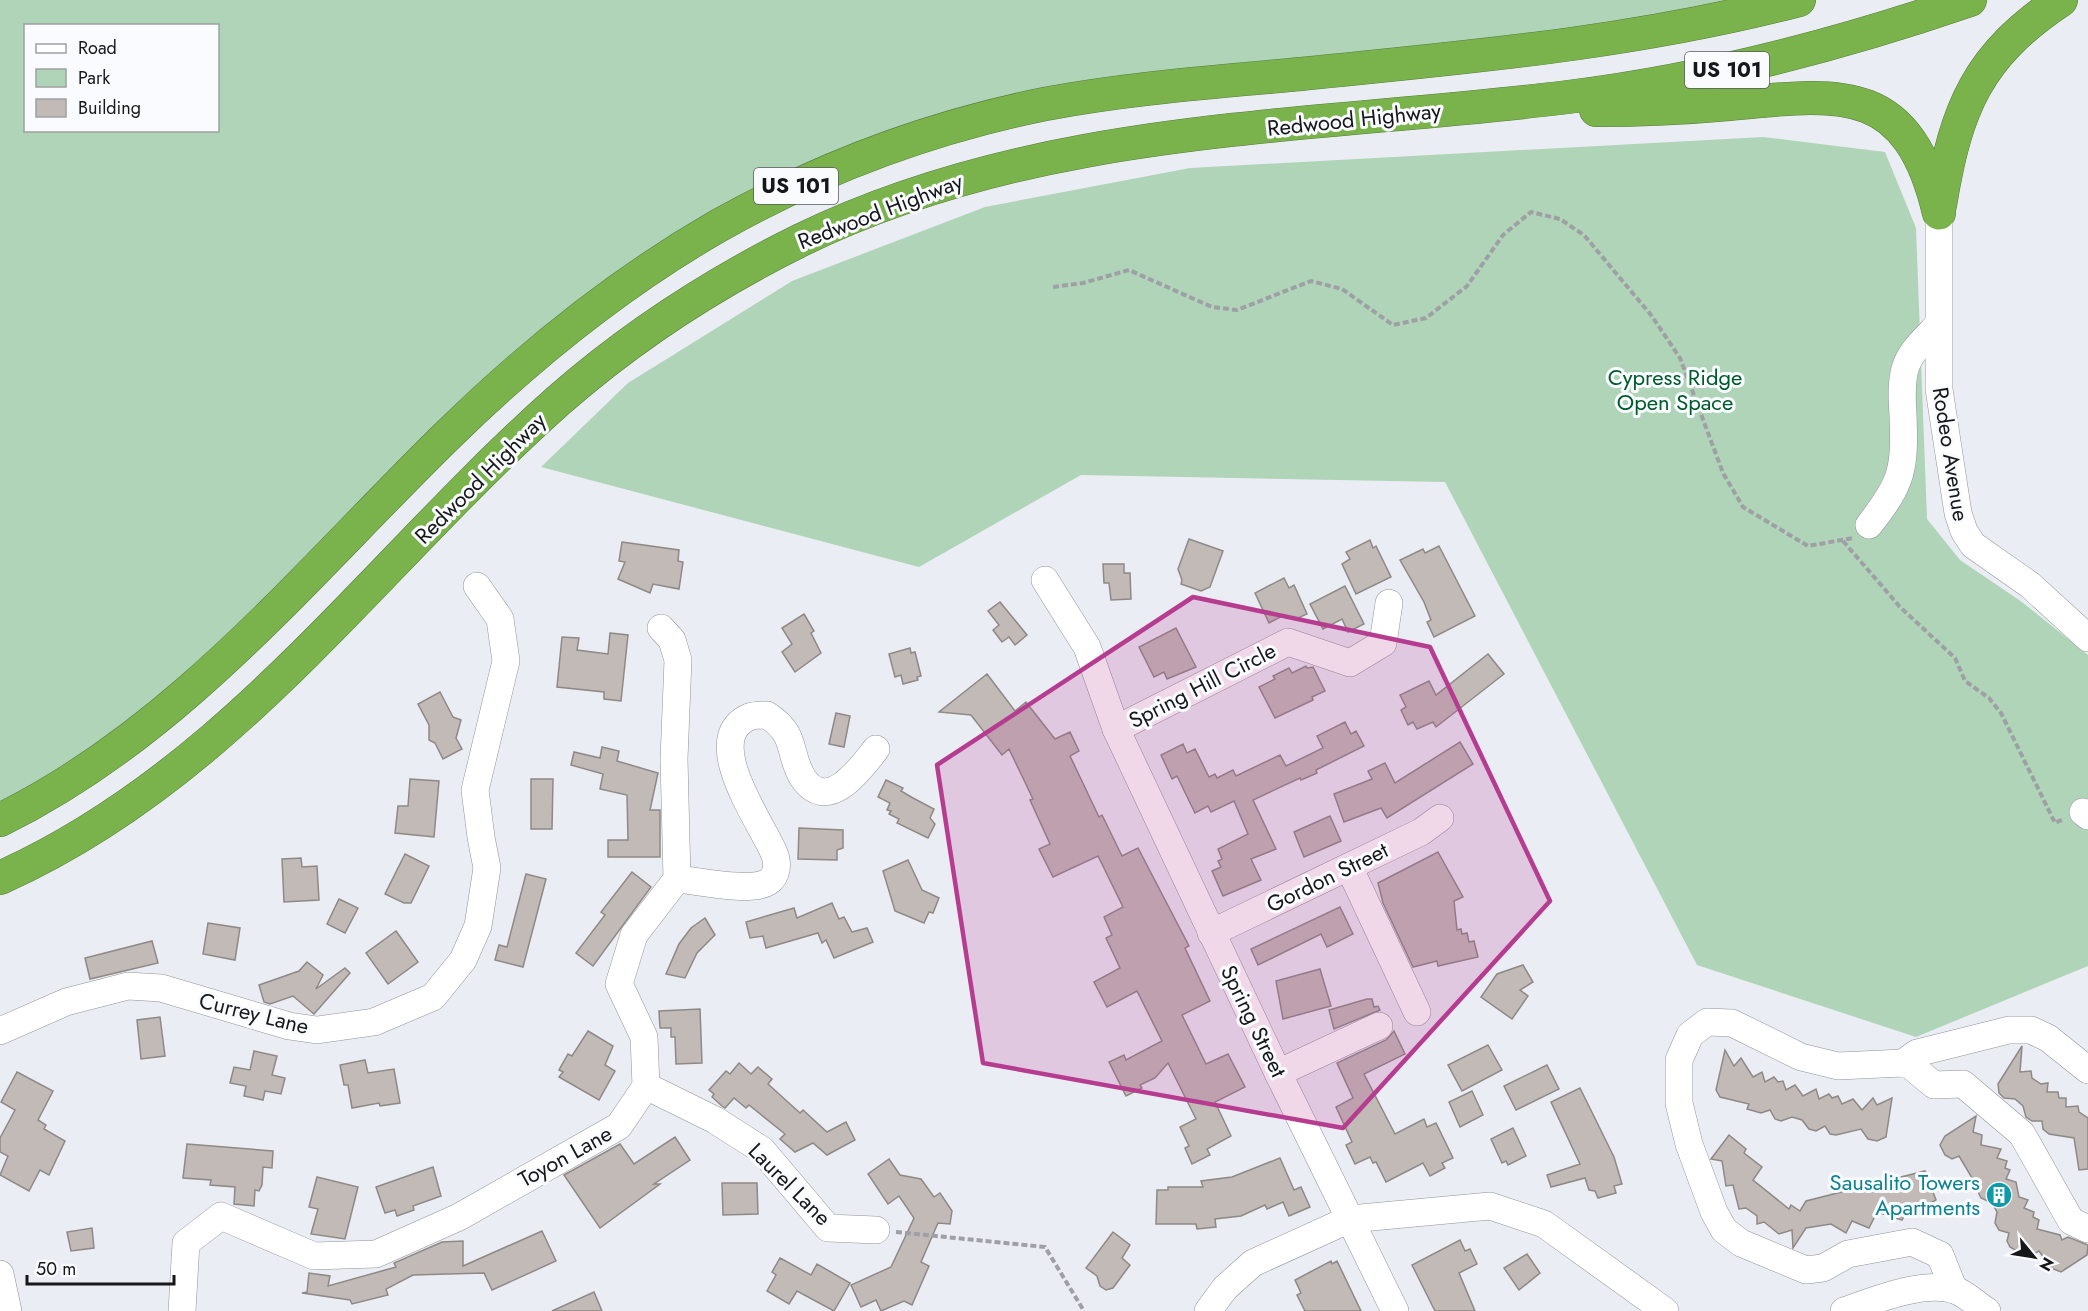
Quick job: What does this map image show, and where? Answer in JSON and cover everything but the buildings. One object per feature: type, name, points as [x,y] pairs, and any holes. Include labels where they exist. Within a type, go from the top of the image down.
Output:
[{"type":"highway","name":"US 101","points":[[0,820],[100,762],[169,711],[234,651],[465,418],[578,319],[684,246],[799,185],[918,138],[1043,105],[1169,86],[1596,42],[1712,21],[1799,0]]},
{"type":"highway","name":"Redwood Highway","points":[[0,878],[48,854],[121,811],[189,761],[254,705],[495,461],[558,402],[659,322],[769,256],[847,219],[927,189],[1051,155],[1136,141],[1606,92],[1732,69],[1856,37],[1970,0]]},
{"type":"highway","points":[[1939,213],[1957,125],[1975,86],[2000,50],[2015,34],[2061,0]]},
{"type":"highway","points":[[1478,107],[1629,110],[1709,106],[1806,96],[1847,100],[1876,110],[1904,134],[1925,168],[1939,213]]},
{"type":"street","name":"Rodeo Avenue","points":[[1939,213],[1938,326],[1941,404],[1958,513],[1964,531],[1973,546],[2030,585],[2088,638]]},
{"type":"street","points":[[1869,525],[1893,495],[1900,474],[1904,447],[1902,396],[1905,368],[1915,350],[1938,326]]},
{"type":"street","name":"Spring Street","points":[[1046,580],[1086,647],[1116,729],[1278,1073],[1395,1311]]},
{"type":"street","name":"Currey Lane","points":[[0,1031],[66,1002],[128,986],[162,988],[290,1026],[317,1030],[374,1022],[433,997],[463,960],[478,926],[488,868],[481,837],[475,790],[506,661],[500,619],[477,586]]},
{"type":"street","name":"Spring Hill Circle","points":[[1116,729],[1288,642],[1350,663],[1383,643],[1389,603]]},
{"type":"street","points":[[645,1086],[644,1037],[619,984],[634,935],[677,879],[674,759],[678,660],[672,640],[661,628]]},
{"type":"street","points":[[677,879],[746,886],[769,882],[775,875],[777,864],[774,852],[748,807],[730,754],[736,728],[749,717],[767,714],[782,724],[790,738],[803,778],[816,788],[825,791],[835,791],[848,784],[876,749]]},
{"type":"street","name":"Gordon Street","points":[[1211,933],[1421,832],[1440,818]]},
{"type":"street","points":[[1349,867],[1417,1012]]},
{"type":"street","points":[[1954,1290],[1940,1255],[1912,1242],[1848,1254],[1823,1268],[1806,1270],[1741,1243],[1724,1230],[1714,1212],[1689,1144],[1679,1103],[1679,1060],[1690,1035],[1707,1022],[1732,1023],[1801,1057],[1838,1066],[1903,1063],[1911,1066],[1934,1084],[1963,1084],[2022,1134],[2071,1221],[2088,1228]]},
{"type":"street","points":[[1278,1073],[1379,1026]]},
{"type":"street","points":[[1903,1063],[1917,1053],[1928,1050],[2009,1030],[2031,1030],[2048,1038],[2088,1070]]},
{"type":"street","name":"Laurel Lane","points":[[645,1086],[715,1120],[762,1150],[828,1228],[876,1230]]},
{"type":"street","name":"Toyon Lane","points":[[182,1311],[186,1242],[221,1216],[314,1256],[376,1254],[459,1217],[619,1126],[645,1086]]},
{"type":"street","points":[[1208,1311],[1225,1288],[1253,1263],[1350,1219],[1490,1206],[1545,1224],[1665,1311]]},
{"type":"street","points":[[0,1274],[8,1311]]},
{"type":"street","points":[[1844,1311],[1905,1290],[1954,1290],[1987,1311]]},
{"type":"path","points":[[1053,287],[1083,283],[1129,270],[1212,307],[1237,310],[1311,281],[1342,289],[1393,325],[1426,318],[1467,286],[1503,235],[1531,212],[1560,219],[1584,235],[1651,315],[1680,358],[1723,473],[1743,507],[1808,546],[1857,537],[1869,525]]},
{"type":"path","points":[[1843,541],[1900,607],[1955,658],[1965,681],[1989,698],[2001,713],[2055,823],[2086,814]]},
{"type":"path","points":[[876,1230],[1045,1247],[1084,1311]]},
{"type":"highlighted area","points":[[1193,597],[1430,647],[1550,901],[1343,1128],[983,1063],[937,765]]},
{"type":"green space","points":[[0,0],[1799,0],[959,125],[648,269],[234,651],[0,820]]},
{"type":"green space","name":"Cypress Ridge Open Space","points":[[1763,137],[1885,152],[1916,228],[1927,519],[1960,560],[2022,602],[2088,655],[2088,966],[1916,1037],[1697,965],[1445,482],[1081,475],[919,567],[541,467],[628,383],[792,281],[985,207],[1190,168]]},
{"type":"place","name":"Sausalito Towers Apartments","points":[[1999,1195]]}]
